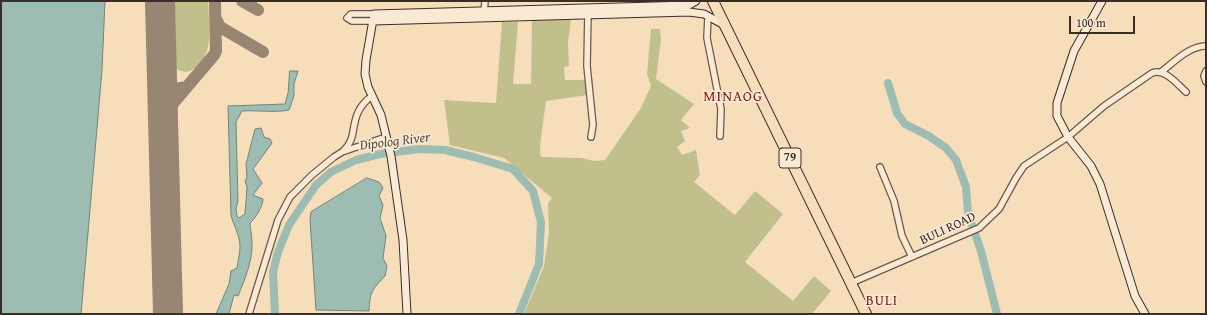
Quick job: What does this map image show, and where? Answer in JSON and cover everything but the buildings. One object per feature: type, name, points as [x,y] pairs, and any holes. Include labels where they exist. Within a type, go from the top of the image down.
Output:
[{"type":"highway","name":"79","points":[[713,1],[866,314]]},
{"type":"main road","points":[[689,9],[696,1]]},
{"type":"main road","points":[[1102,1],[1074,51],[1058,98],[1057,116],[1068,137],[1091,166],[1100,184],[1136,296],[1145,314]]},
{"type":"main road","points":[[407,314],[403,240],[391,156],[381,115],[366,81],[365,67],[374,17],[689,9],[726,26]]},
{"type":"street","points":[[484,14],[485,1]]},
{"type":"street","points":[[588,11],[587,66],[592,119],[591,137]]},
{"type":"street","points":[[708,17],[707,38],[721,109],[720,136]]},
{"type":"street","name":"BULI ROAD","points":[[851,283],[978,228],[999,209],[1024,166],[1068,137],[1090,117],[1148,75],[1161,72],[1190,50],[1199,46],[1206,46]]},
{"type":"street","points":[[1206,70],[1204,76],[1206,82]]},
{"type":"street","points":[[1161,72],[1186,92]]},
{"type":"street","points":[[249,314],[278,220],[285,204],[312,175],[348,146],[354,119],[358,110],[372,96]]},
{"type":"street","points":[[342,152],[382,138]]},
{"type":"street","points":[[880,167],[894,201],[902,236],[912,257]]},
{"type":"shaded area","points":[[174,1],[208,1],[210,30],[207,50],[204,59],[198,66],[188,72],[175,68]]},
{"type":"shaded area","points":[[571,19],[568,42],[569,66],[564,67],[565,80],[587,80],[588,95],[546,101],[541,139],[541,157],[582,158],[594,161],[605,160],[641,108],[651,86],[647,74],[651,29],[660,29],[661,40],[656,79],[694,104],[681,120],[690,128],[681,131],[685,141],[677,147],[682,155],[696,150],[700,175],[694,182],[735,215],[755,191],[783,214],[745,262],[793,301],[814,276],[831,291],[812,314],[524,314],[544,266],[549,233],[548,203],[552,198],[504,158],[450,145],[444,100],[496,103],[502,22],[518,22],[513,84],[531,84],[532,21]]},
{"type":"water","points":[[1,1],[105,1],[102,70],[81,314],[1,314]]},
{"type":"water","points":[[290,71],[298,71],[294,84],[294,96],[289,110],[242,111],[236,122],[238,202],[236,208],[237,216],[239,218],[245,214],[247,187],[245,181],[247,177],[246,164],[255,129],[261,128],[264,137],[270,139],[272,143],[253,169],[262,183],[253,195],[263,199],[262,205],[250,223],[252,249],[246,276],[238,296],[234,295],[229,314],[216,314],[229,284],[231,271],[237,268],[240,249],[239,238],[231,215],[228,106],[285,104],[288,93]]},
{"type":"water","points":[[367,178],[379,182],[383,188],[379,196],[383,205],[380,218],[386,236],[383,258],[387,266],[385,276],[372,291],[369,311],[316,310],[310,220],[311,212]]},
{"type":"waterway","points":[[888,83],[897,113],[905,124],[929,136],[946,148],[956,160],[966,187],[968,213],[981,251],[997,314]]},
{"type":"waterway","name":"Dipolog River","points":[[275,314],[273,272],[278,252],[289,225],[316,185],[331,172],[356,160],[380,154],[419,149],[445,150],[513,169],[533,191],[541,222],[539,264],[519,314]]},
{"type":"taxiway","points":[[163,123],[169,108],[216,51],[215,1]]},
{"type":"taxiway","points":[[242,1],[258,10]]},
{"type":"taxiway","points":[[216,19],[220,27],[263,52]]},
{"type":"taxiway","points":[[162,80],[174,89],[187,87]]},
{"type":"runway","points":[[160,1],[168,314]]},
{"type":"district","name":"MINAOG","points":[[733,97]]},
{"type":"district","name":"BULI","points":[[882,301]]}]
